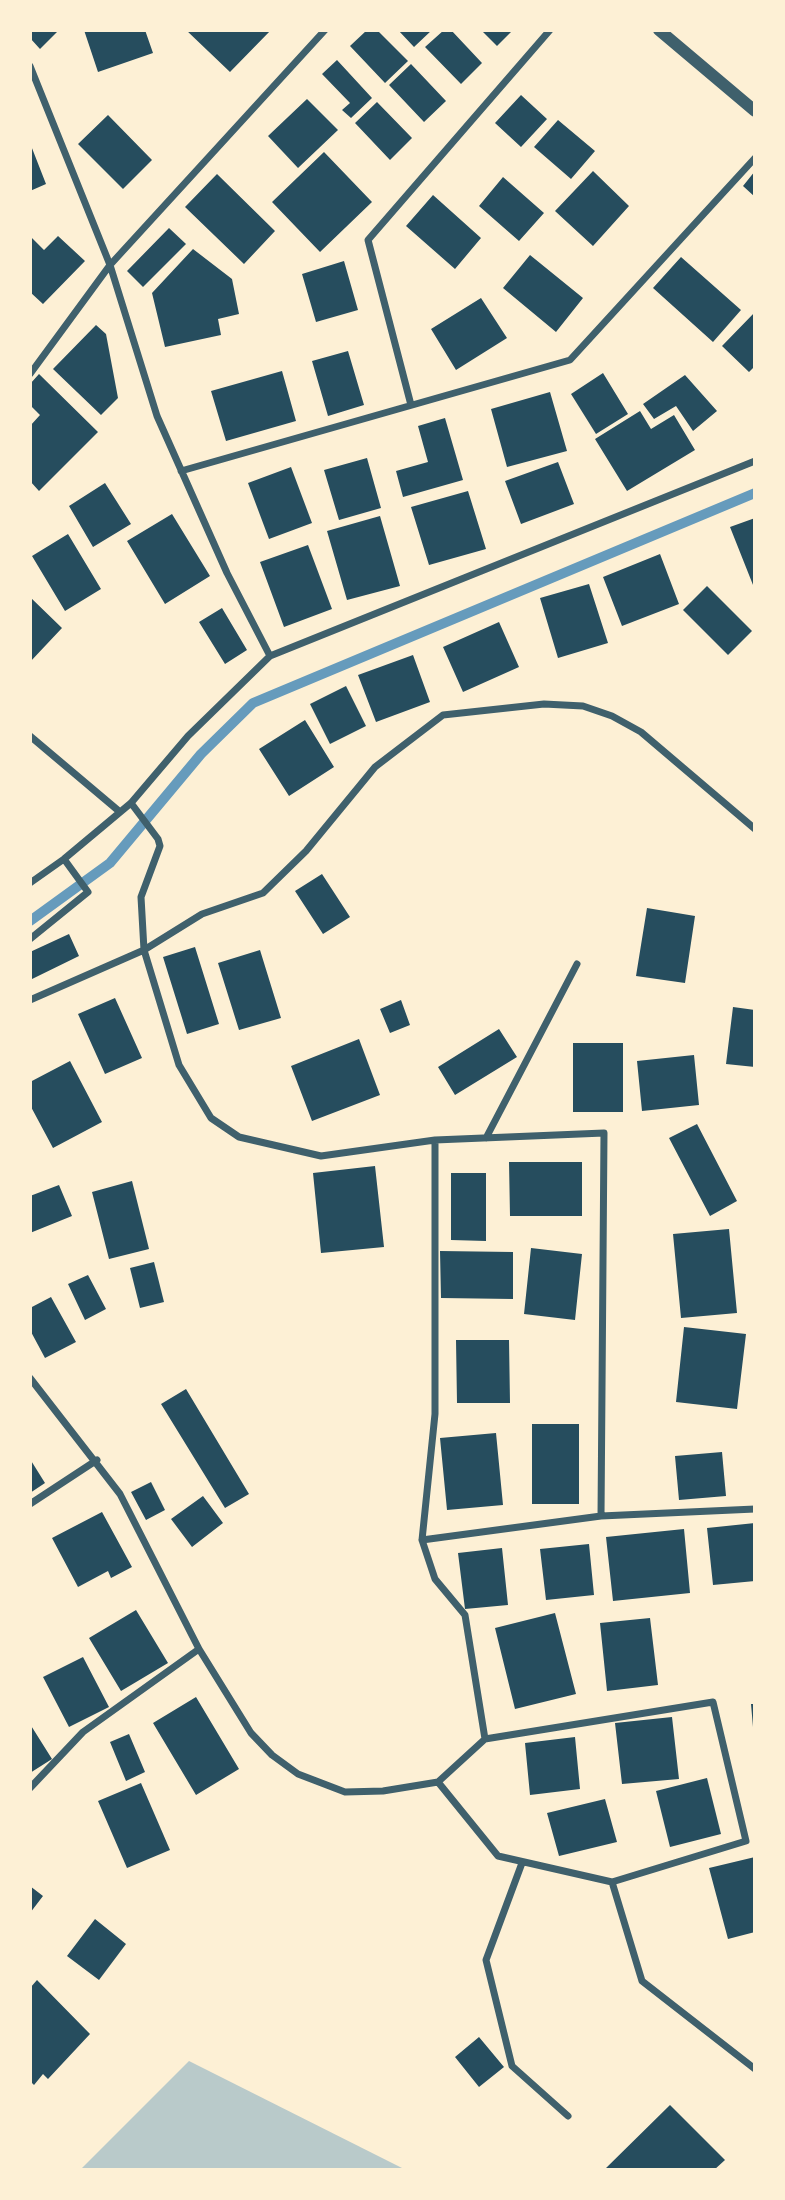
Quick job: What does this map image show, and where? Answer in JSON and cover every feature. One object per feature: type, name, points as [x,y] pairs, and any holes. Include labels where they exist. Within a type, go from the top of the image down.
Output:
[{"type":"street","points":[[30,374],[110,265],[325,30]]},
{"type":"street","points":[[411,405],[368,240],[550,30]]},
{"type":"street","points":[[659,30],[755,111]]},
{"type":"street","points":[[30,66],[110,265],[157,416],[270,656]]},
{"type":"street","points":[[181,471],[570,360],[755,158]]},
{"type":"street","points":[[30,883],[64,859],[120,812],[133,805],[188,736],[270,656],[755,461]]},
{"type":"street","points":[[30,1000],[144,950],[202,914],[263,893],[306,851],[375,767],[443,715],[544,704],[583,706],[603,713],[640,732],[755,829]]},
{"type":"street","points":[[30,736],[120,812]]},
{"type":"street","points":[[133,805],[158,839],[159,853],[141,897],[144,950],[179,1065],[211,1118],[239,1137],[321,1156],[435,1140],[604,1133],[601,1516]]},
{"type":"street","points":[[30,939],[89,892],[64,859]]},
{"type":"street","points":[[486,1138],[577,964]]},
{"type":"street","points":[[435,1140],[435,1414],[422,1540],[435,1579],[465,1615],[485,1739]]},
{"type":"street","points":[[30,1378],[97,1460],[120,1494],[200,1649],[251,1732],[272,1755],[298,1774],[345,1792],[383,1791],[438,1782],[485,1739],[713,1702],[746,1841]]},
{"type":"street","points":[[30,1504],[97,1460]]},
{"type":"street","points":[[422,1540],[601,1516],[755,1509]]},
{"type":"street","points":[[30,1788],[83,1732],[200,1649]]},
{"type":"street","points":[[438,1782],[498,1856],[612,1882],[755,1838]]},
{"type":"street","points":[[522,1863],[486,1960],[512,2066],[568,2116]]},
{"type":"street","points":[[612,1882],[642,1982],[755,2069]]},
{"type":"shaded area","points":[[189,2061],[406,2170],[80,2170]]},
{"type":"building","points":[[30,30],[59,30],[40,49],[30,38]]},
{"type":"building","points":[[84,30],[145,30],[153,53],[98,72]]},
{"type":"building","points":[[186,30],[271,30],[230,72]]},
{"type":"building","points":[[367,30],[377,30],[408,61],[385,83],[350,46]]},
{"type":"building","points":[[398,30],[432,30],[414,47]]},
{"type":"building","points":[[444,30],[451,30],[482,63],[461,84],[425,47]]},
{"type":"building","points":[[481,30],[513,30],[497,46]]},
{"type":"building","points":[[337,60],[372,98],[351,118],[342,110],[350,103],[322,74]]},
{"type":"building","points":[[411,64],[446,101],[424,122],[389,85]]},
{"type":"building","points":[[521,95],[547,119],[521,147],[495,123]]},
{"type":"building","points":[[307,99],[338,130],[298,168],[268,136]]},
{"type":"building","points":[[377,102],[412,138],[390,160],[355,123]]},
{"type":"building","points":[[108,115],[152,160],[123,189],[78,144]]},
{"type":"building","points":[[558,120],[595,151],[571,179],[534,147]]},
{"type":"building","points":[[30,143],[46,184],[30,191]]},
{"type":"building","points":[[324,152],[372,202],[320,252],[272,202]]},
{"type":"building","points":[[593,171],[629,206],[593,246],[555,211]]},
{"type":"building","points":[[755,171],[755,197],[743,186]]},
{"type":"building","points":[[217,174],[275,231],[244,264],[185,207]]},
{"type":"building","points":[[503,177],[544,213],[519,241],[479,206]]},
{"type":"building","points":[[433,195],[481,238],[455,269],[406,226]]},
{"type":"building","points":[[169,228],[186,244],[143,287],[127,271]]},
{"type":"building","points":[[30,236],[44,250],[58,236],[85,261],[43,304],[30,292]]},
{"type":"building","points":[[193,249],[232,279],[239,314],[218,319],[221,335],[165,347],[152,293]]},
{"type":"building","points":[[530,255],[583,298],[556,332],[503,288]]},
{"type":"building","points":[[681,257],[741,310],[713,342],[653,288]]},
{"type":"building","points":[[344,261],[358,310],[316,322],[302,274]]},
{"type":"building","points":[[481,298],[507,338],[456,370],[431,329]]},
{"type":"building","points":[[755,312],[755,366],[749,372],[722,346]]},
{"type":"building","points":[[96,325],[106,334],[118,398],[101,415],[53,369]]},
{"type":"building","points":[[348,351],[364,405],[328,416],[312,361]]},
{"type":"building","points":[[282,371],[296,421],[226,441],[211,391]]},
{"type":"building","points":[[603,373],[628,414],[596,434],[571,394]]},
{"type":"building","points":[[39,374],[98,432],[39,491],[30,481],[30,426],[40,415],[30,405],[30,384]]},
{"type":"building","points":[[685,375],[717,411],[693,431],[676,406],[654,419],[643,404]]},
{"type":"building","points":[[550,392],[567,451],[507,467],[491,409]]},
{"type":"building","points":[[640,411],[651,429],[674,415],[695,450],[627,491],[595,439]]},
{"type":"building","points":[[445,418],[463,480],[403,497],[396,471],[428,462],[418,426]]},
{"type":"building","points":[[367,458],[381,508],[339,520],[324,470]]},
{"type":"building","points":[[558,462],[574,504],[521,524],[505,481]]},
{"type":"building","points":[[291,467],[312,523],[269,539],[248,483]]},
{"type":"building","points":[[105,483],[131,524],[93,547],[69,506]]},
{"type":"building","points":[[468,491],[486,549],[429,565],[411,507]]},
{"type":"building","points":[[172,514],[210,576],[165,604],[127,541]]},
{"type":"building","points":[[380,516],[400,586],[347,600],[327,531]]},
{"type":"building","points":[[755,518],[755,590],[730,527]]},
{"type":"building","points":[[68,534],[101,589],[65,611],[32,556]]},
{"type":"building","points":[[308,545],[332,609],[284,627],[260,562]]},
{"type":"building","points":[[660,554],[679,604],[622,626],[603,577]]},
{"type":"building","points":[[589,584],[608,643],[558,658],[540,598]]},
{"type":"building","points":[[707,586],[752,631],[728,655],[683,610]]},
{"type":"building","points":[[30,597],[62,628],[30,662]]},
{"type":"building","points":[[222,608],[247,650],[225,664],[199,622]]},
{"type":"building","points":[[499,622],[519,667],[463,692],[443,647]]},
{"type":"building","points":[[413,655],[430,702],[376,722],[358,675]]},
{"type":"building","points":[[346,686],[366,726],[330,744],[310,704]]},
{"type":"building","points":[[305,720],[334,767],[289,796],[259,749]]},
{"type":"building","points":[[322,874],[350,917],[323,934],[295,891]]},
{"type":"building","points":[[647,908],[695,916],[685,983],[636,976]]},
{"type":"building","points":[[69,934],[79,956],[30,980],[30,952]]},
{"type":"building","points":[[195,947],[219,1024],[187,1034],[163,957]]},
{"type":"building","points":[[260,950],[281,1018],[239,1030],[218,963]]},
{"type":"building","points":[[115,998],[142,1058],[105,1074],[78,1014]]},
{"type":"building","points":[[401,1000],[410,1025],[390,1033],[380,1009]]},
{"type":"building","points":[[733,1007],[755,1010],[755,1067],[726,1064]]},
{"type":"building","points":[[499,1029],[517,1057],[455,1095],[438,1067]]},
{"type":"building","points":[[359,1039],[380,1095],[312,1121],[291,1066]]},
{"type":"building","points":[[573,1043],[623,1043],[623,1112],[573,1112]]},
{"type":"building","points":[[694,1055],[699,1105],[642,1111],[637,1061]]},
{"type":"building","points":[[70,1061],[102,1122],[53,1148],[30,1105],[30,1082]]},
{"type":"building","points":[[697,1124],[737,1201],[710,1216],[669,1138]]},
{"type":"building","points":[[509,1162],[582,1162],[582,1216],[510,1216]]},
{"type":"building","points":[[375,1166],[384,1247],[321,1253],[313,1173]]},
{"type":"building","points":[[451,1173],[486,1173],[486,1241],[451,1240]]},
{"type":"building","points":[[132,1181],[149,1249],[109,1259],[92,1192]]},
{"type":"building","points":[[59,1185],[72,1216],[30,1233],[30,1196]]},
{"type":"building","points":[[729,1229],[737,1313],[681,1318],[673,1234]]},
{"type":"building","points":[[531,1248],[582,1254],[575,1320],[524,1314]]},
{"type":"building","points":[[440,1251],[513,1252],[513,1299],[441,1298]]},
{"type":"building","points":[[154,1262],[164,1302],[140,1308],[130,1268]]},
{"type":"building","points":[[88,1275],[106,1309],[85,1320],[68,1284]]},
{"type":"building","points":[[51,1297],[76,1342],[45,1358],[30,1330],[30,1308]]},
{"type":"building","points":[[684,1327],[746,1334],[737,1409],[676,1402]]},
{"type":"building","points":[[456,1340],[509,1340],[510,1403],[457,1403]]},
{"type":"building","points":[[186,1389],[249,1494],[225,1508],[161,1404]]},
{"type":"building","points":[[532,1424],[579,1424],[579,1504],[532,1504]]},
{"type":"building","points":[[496,1433],[503,1505],[447,1510],[440,1438]]},
{"type":"building","points":[[722,1452],[726,1496],[679,1500],[675,1456]]},
{"type":"building","points":[[30,1459],[45,1483],[30,1493]]},
{"type":"building","points":[[151,1482],[165,1510],[146,1520],[131,1492]]},
{"type":"building","points":[[203,1496],[223,1523],[192,1547],[171,1519]]},
{"type":"building","points":[[102,1512],[132,1567],[111,1578],[108,1571],[78,1587],[52,1538]]},
{"type":"building","points":[[755,1523],[755,1581],[713,1585],[707,1528]]},
{"type":"building","points":[[684,1529],[690,1593],[613,1601],[606,1537]]},
{"type":"building","points":[[589,1544],[594,1595],[546,1600],[540,1549]]},
{"type":"building","points":[[502,1548],[508,1605],[465,1609],[458,1553]]},
{"type":"building","points":[[136,1610],[168,1663],[121,1691],[89,1638]]},
{"type":"building","points":[[555,1613],[576,1694],[515,1709],[495,1628]]},
{"type":"building","points":[[650,1618],[658,1685],[607,1691],[600,1623]]},
{"type":"building","points":[[83,1657],[109,1707],[69,1727],[43,1677]]},
{"type":"building","points":[[196,1697],[239,1769],[196,1795],[153,1723]]},
{"type":"building","points":[[751,1704],[755,1704],[755,1727],[753,1727]]},
{"type":"building","points":[[672,1717],[679,1779],[622,1784],[615,1723]]},
{"type":"building","points":[[30,1724],[52,1759],[30,1773]]},
{"type":"building","points":[[129,1734],[145,1772],[126,1781],[110,1742]]},
{"type":"building","points":[[575,1737],[580,1789],[530,1795],[525,1743]]},
{"type":"building","points":[[707,1778],[721,1834],[670,1847],[656,1791]]},
{"type":"building","points":[[141,1783],[170,1850],[127,1868],[98,1801]]},
{"type":"building","points":[[605,1799],[617,1842],[559,1856],[547,1813]]},
{"type":"building","points":[[755,1857],[755,1932],[728,1939],[709,1868]]},
{"type":"building","points":[[30,1886],[43,1896],[30,1913]]},
{"type":"building","points":[[95,1919],[126,1944],[99,1980],[67,1956]]},
{"type":"building","points":[[37,1980],[90,2034],[48,2079],[43,2074],[34,2085],[30,2081],[30,1988]]},
{"type":"building","points":[[479,2037],[504,2067],[479,2087],[455,2057]]},
{"type":"building","points":[[670,2105],[725,2160],[714,2170],[604,2170]]},
{"type":"waterway","points":[[30,921],[110,863],[201,754],[253,703],[755,493]]}]
